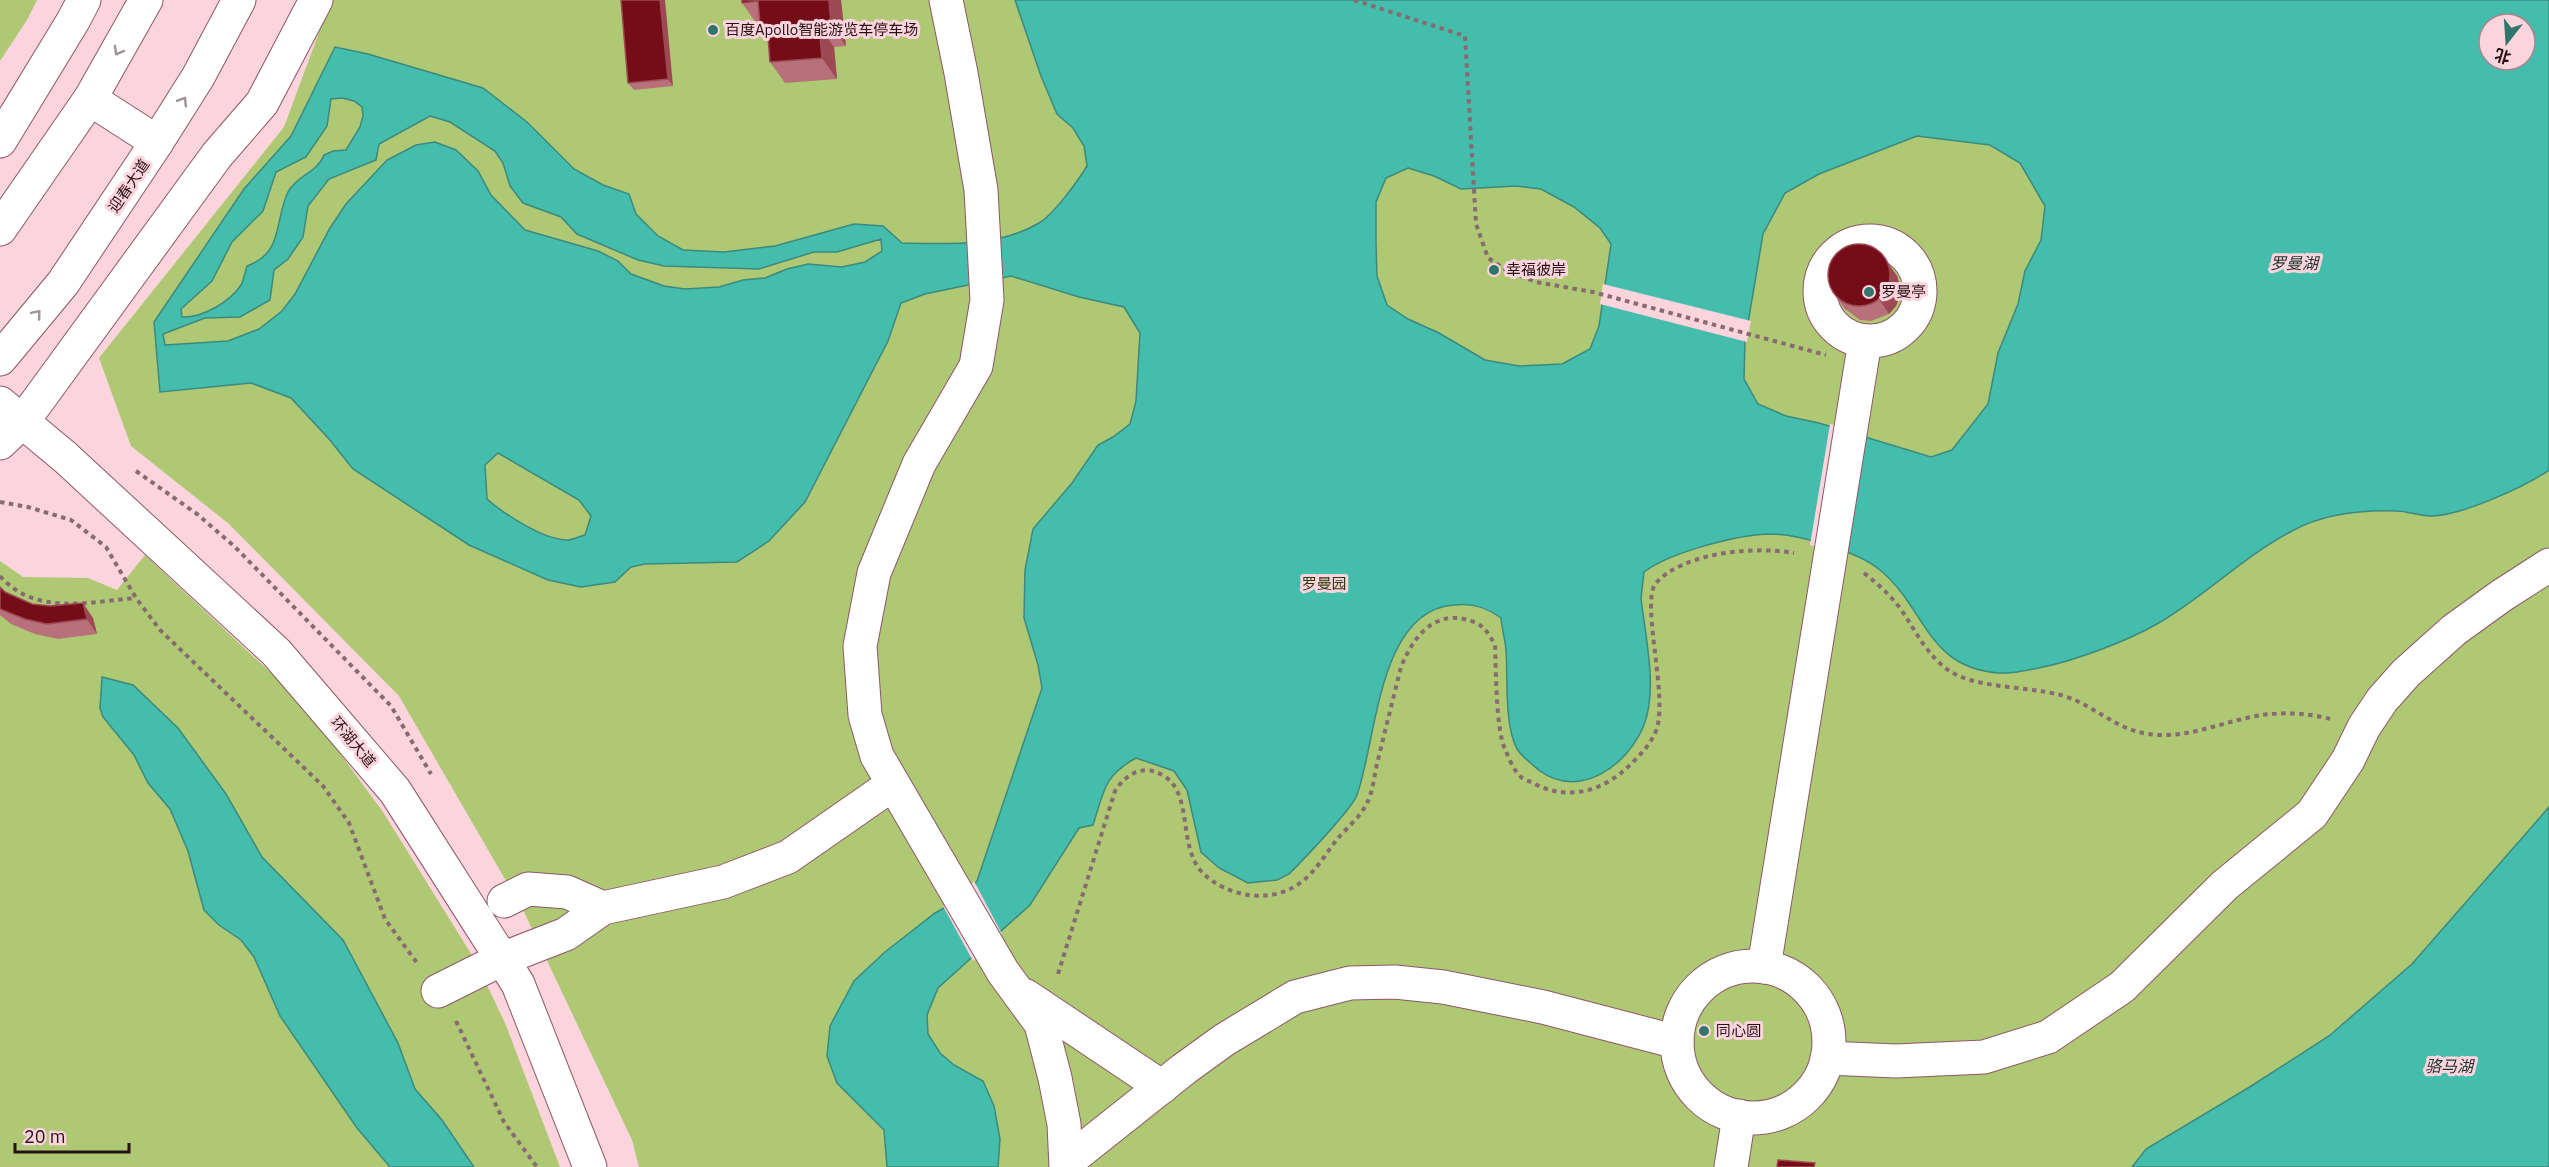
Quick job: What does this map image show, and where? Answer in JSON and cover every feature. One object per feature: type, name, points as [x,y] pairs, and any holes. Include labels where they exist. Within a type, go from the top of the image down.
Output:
[{"type":"street","points":[[0,141],[74,21],[84,0]]},
{"type":"street","points":[[0,229],[90,99],[146,0]]},
{"type":"street","name":"迎春大道","points":[[0,359],[63,284],[158,142],[198,76],[239,0]]},
{"type":"street","points":[[8,423],[217,155],[262,104],[316,0]]},
{"type":"street","points":[[946,0],[981,190],[987,300],[976,366],[919,464],[874,573],[860,646],[865,715],[877,756],[1010,981],[1041,1024],[1064,1124],[1066,1165]]},
{"type":"street","points":[[90,99],[158,142]]},
{"type":"street","points":[[1764,967],[1863,353]]},
{"type":"street","name":"环湖大道","points":[[8,423],[65,457],[276,652],[395,791],[518,984],[590,1167]]},
{"type":"street","points":[[1827,1058],[1896,1061],[1984,1057],[2048,1037],[2122,987],[2225,885],[2312,814],[2348,760],[2364,727],[2382,700],[2406,673],[2454,630],[2549,565]]},
{"type":"street","points":[[438,991],[502,959],[566,934],[603,908],[723,882],[788,857],[893,784]]},
{"type":"street","points":[[504,901],[528,889],[567,892],[603,908]]},
{"type":"street","points":[[1738,967],[1764,967],[1787,974],[1806,988],[1821,1007],[1828,1030],[1827,1058],[1821,1077],[1806,1096],[1787,1110],[1764,1117],[1739,1116],[1715,1108],[1694,1091],[1681,1068],[1677,1042],[1681,1017],[1694,994],[1713,976],[1738,967]]},
{"type":"street","points":[[1010,981],[1162,1087]]},
{"type":"street","points":[[1066,1165],[1224,1040],[1295,997],[1350,983],[1395,982],[1443,987],[1543,1007],[1677,1042]]},
{"type":"street","points":[[1731,1167],[1739,1116]]},
{"type":"path","points":[[1354,0],[1465,36],[1476,224],[1488,258],[1508,271],[1536,282],[1593,292],[1756,335],[1863,353]]},
{"type":"path","points":[[0,502],[28,507],[71,520],[106,548],[136,598],[160,630],[323,786],[349,823],[385,919],[438,991],[462,1032],[504,1122],[537,1167]]},
{"type":"path","points":[[1010,981],[1044,986],[1060,972],[1115,791],[1124,778],[1133,772],[1149,771],[1164,775],[1175,786],[1180,796],[1190,852],[1197,866],[1211,881],[1242,894],[1259,897],[1285,892],[1302,882],[1367,804],[1401,667],[1410,647],[1422,631],[1441,619],[1456,618],[1478,623],[1488,633],[1494,645],[1501,742],[1510,762],[1521,777],[1547,791],[1580,794],[1602,787],[1621,775],[1645,751],[1656,730],[1660,699],[1651,597],[1654,585],[1666,573],[1685,562],[1752,550],[1781,550],[1829,559],[1865,573],[1886,591],[1924,646],[1944,667],[1960,678],[2033,690],[2076,700],[2114,724],[2132,732],[2161,735],[2200,730],[2263,715],[2296,714],[2322,717],[2364,727]]},
{"type":"path","points":[[0,576],[11,589],[50,605],[136,598]]},
{"type":"green space","points":[[0,0],[37,0],[27,20],[0,61]]},
{"type":"green space","name":"罗曼园","points":[[331,0],[2549,0],[2549,807],[2412,964],[2329,1036],[2146,1149],[2132,1167],[639,1167],[632,1140],[524,912],[399,696],[229,524],[131,446],[99,358],[284,127]]},
{"type":"green space","points":[[145,555],[303,703],[383,812],[475,960],[505,1023],[560,1167],[0,1167],[0,561],[23,577],[88,578],[117,590]]},
{"type":"water","name":"罗曼湖","points":[[1015,0],[2549,0],[2549,470],[2492,499],[2443,515],[2369,511],[2342,514],[2304,525],[2257,552],[2191,602],[2157,624],[2086,655],[2020,672],[1998,673],[1974,668],[1956,660],[1929,634],[1908,601],[1880,570],[1858,557],[1828,545],[1796,537],[1770,534],[1722,541],[1687,551],[1644,572],[1641,598],[1649,662],[1650,695],[1644,725],[1637,740],[1615,765],[1601,774],[1586,780],[1571,782],[1555,779],[1540,771],[1517,749],[1508,714],[1506,650],[1501,618],[1473,605],[1454,605],[1429,612],[1410,629],[1395,653],[1376,712],[1357,795],[1337,823],[1289,874],[1277,880],[1248,883],[1219,868],[1201,852],[1187,790],[1174,771],[1136,758],[1117,771],[1106,786],[1093,825],[1079,828],[1030,905],[938,988],[927,1015],[928,1034],[940,1053],[954,1065],[983,1081],[994,1106],[1000,1139],[998,1167],[887,1167],[884,1130],[837,1083],[827,1056],[830,1026],[854,981],[885,952],[935,913],[966,896],[977,881],[1042,688],[1038,665],[1024,618],[1025,570],[1033,529],[1072,483],[1098,445],[1130,424],[1136,401],[1140,333],[1124,307],[1079,297],[1011,276],[925,294],[901,303],[888,341],[805,502],[769,541],[737,562],[645,564],[631,567],[615,582],[581,587],[548,580],[469,545],[353,469],[291,398],[251,383],[160,392],[154,322],[244,189],[291,136],[335,47],[368,54],[483,88],[527,122],[574,169],[603,185],[629,194],[636,214],[658,236],[683,250],[724,252],[775,246],[854,224],[883,226],[902,243],[972,242],[990,240],[1023,231],[1045,219],[1072,189],[1087,166],[1084,146],[1073,128],[1057,114],[1041,76]],"holes":[[[342,98],[354,101],[362,107],[363,116],[360,127],[346,150],[333,151],[324,155],[317,166],[296,182],[288,192],[273,245],[259,260],[247,266],[242,283],[236,291],[223,303],[207,312],[182,317],[181,309],[212,281],[232,242],[263,211],[276,172],[306,157],[327,126],[331,99]],[[430,116],[450,122],[495,151],[503,163],[510,186],[523,203],[561,217],[577,234],[638,260],[664,266],[759,269],[814,252],[837,252],[881,239],[882,251],[865,262],[842,267],[808,264],[765,278],[743,280],[719,287],[685,289],[664,286],[631,274],[618,261],[598,251],[525,230],[491,195],[478,171],[456,150],[435,142],[416,145],[387,160],[346,204],[330,228],[295,294],[282,311],[259,329],[228,341],[165,345],[163,334],[205,318],[240,317],[270,300],[274,270],[288,259],[303,237],[308,206],[329,179],[376,160],[379,144]],[[1917,136],[1990,145],[2020,163],[2045,206],[2041,240],[2025,271],[2018,304],[1998,353],[1988,404],[1952,450],[1931,457],[1819,423],[1786,416],[1758,404],[1744,379],[1745,341],[1763,234],[1785,193],[1819,174]],[[1408,168],[1434,176],[1461,189],[1516,186],[1541,189],[1574,207],[1600,228],[1611,244],[1599,326],[1590,349],[1562,364],[1519,366],[1485,360],[1439,333],[1408,319],[1387,305],[1377,276],[1376,202],[1386,178]],[[498,453],[579,500],[591,516],[585,535],[569,540],[547,536],[503,512],[487,499],[485,465]]]},
{"type":"water","points":[[102,677],[133,685],[178,728],[226,794],[262,857],[343,940],[398,1043],[415,1089],[442,1120],[474,1167],[390,1167],[357,1128],[280,1016],[254,957],[241,940],[219,925],[204,910],[188,851],[170,809],[148,783],[134,755],[103,717],[100,708]]},
{"type":"water","name":"骆马湖","points":[[2549,807],[2549,1167],[2132,1167],[2146,1149],[2329,1036],[2412,964]]},
{"type":"pier","points":[[1603,284],[1751,321],[1747,342],[1600,304]]},
{"type":"pier","points":[[1830,424],[1865,434],[1845,554],[1810,545]]},
{"type":"pier","points":[[974,881],[1002,934],[973,961],[943,906],[964,894]]},
{"type":"building","points":[[621,0],[660,0],[668,79],[628,83]]},
{"type":"building","points":[[742,0],[829,0],[831,25],[819,26],[822,58],[770,62],[767,24],[760,24],[758,1],[742,3]]},
{"type":"building","name":"罗曼亭","points":[[1859,244],[1881,253],[1890,275],[1881,297],[1859,306],[1837,297],[1828,275],[1837,253]]},
{"type":"building","points":[[0,587],[5,592],[32,604],[50,606],[83,603],[87,619],[47,624],[25,619],[0,609]]},
{"type":"building","points":[[1778,1160],[1815,1163],[1814,1167],[1777,1167]]},
{"type":"place","name":"百度Apollo智能游览车停车场","points":[[713,30]]},
{"type":"place","name":"幸福彼岸","points":[[1494,270]]},
{"type":"place","name":"罗曼亭","points":[[1869,292]]},
{"type":"place","name":"同心圆","points":[[1704,1031]]}]
